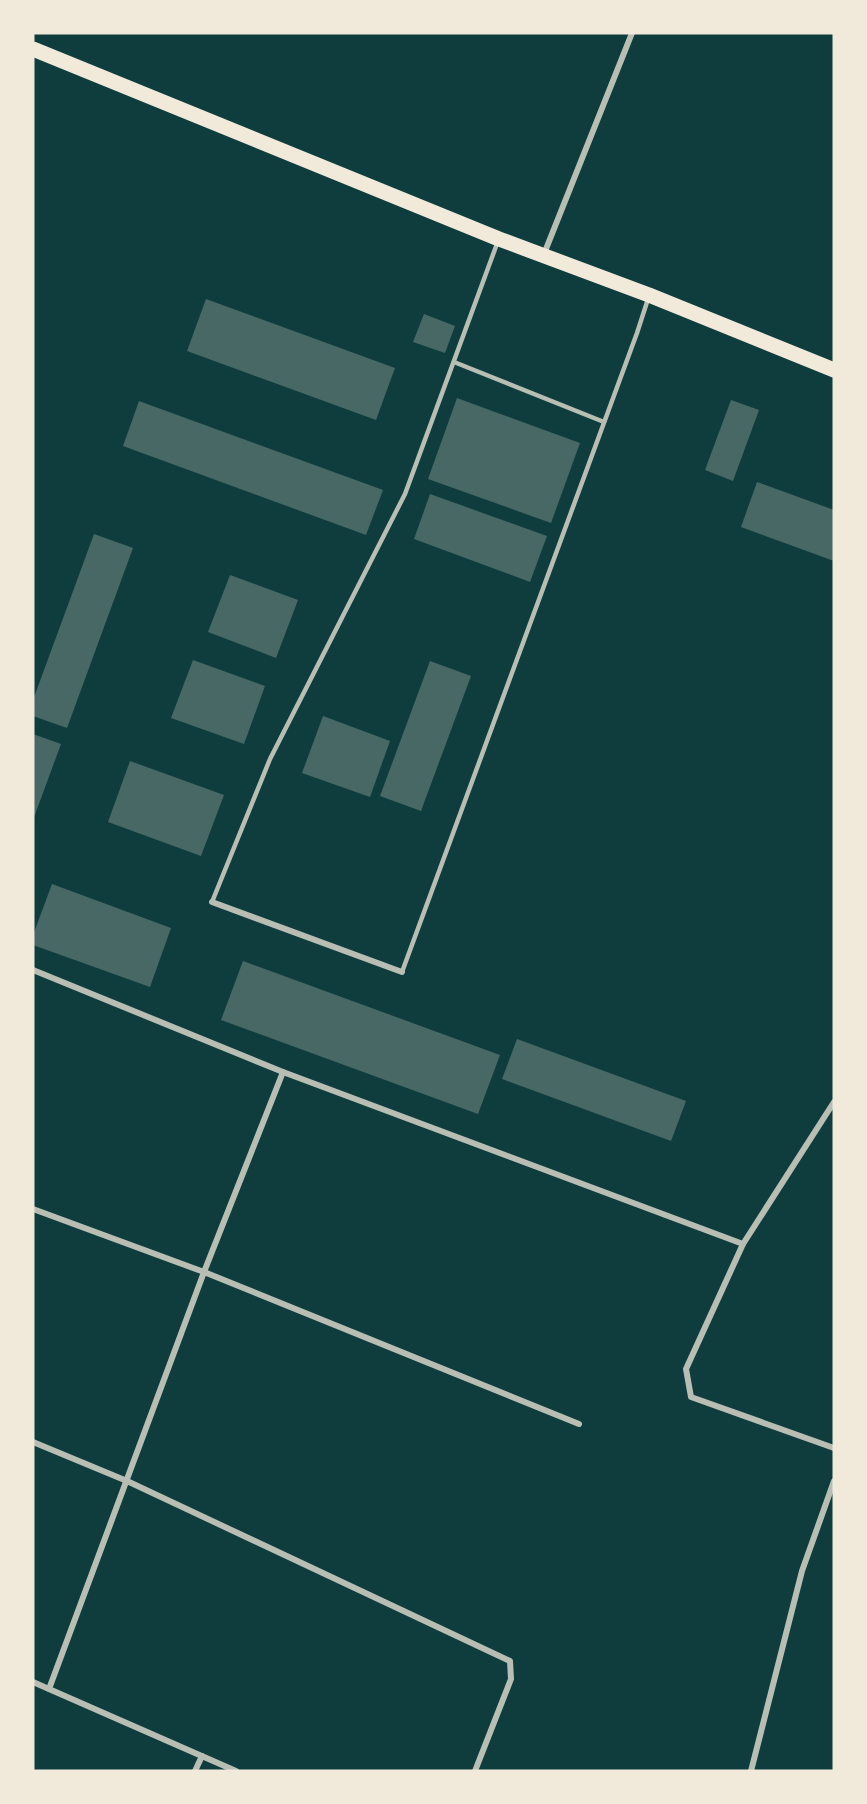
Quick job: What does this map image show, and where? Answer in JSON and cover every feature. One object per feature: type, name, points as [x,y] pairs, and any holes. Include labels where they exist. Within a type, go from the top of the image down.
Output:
[{"type":"main road","points":[[33,49],[499,239],[649,295],[834,370]]},
{"type":"street","points":[[544,255],[632,33]]},
{"type":"street","points":[[212,902],[402,972]]},
{"type":"street","points":[[33,970],[283,1072],[742,1244]]},
{"type":"street","points":[[49,1689],[204,1272],[283,1072]]},
{"type":"street","points":[[834,1102],[742,1244],[686,1369],[691,1397],[834,1448]]},
{"type":"street","points":[[33,1209],[204,1272],[579,1424]]},
{"type":"street","points":[[33,1442],[127,1481],[510,1661],[511,1679],[475,1771]]},
{"type":"street","points":[[752,1771],[802,1570],[834,1481]]},
{"type":"street","points":[[33,1682],[236,1771]]},
{"type":"street","points":[[195,1771],[202,1756]]},
{"type":"lane","points":[[212,902],[270,759],[405,494],[499,239]]},
{"type":"lane","points":[[402,972],[649,295]]},
{"type":"lane","points":[[454,362],[604,422]]},
{"type":"building","points":[[206,299],[395,368],[376,420],[187,351]]},
{"type":"building","points":[[424,314],[455,326],[445,353],[413,342]]},
{"type":"building","points":[[457,398],[580,443],[551,523],[428,479]]},
{"type":"building","points":[[731,400],[759,410],[733,481],[705,470]]},
{"type":"building","points":[[139,401],[383,490],[366,535],[123,446]]},
{"type":"building","points":[[757,482],[834,510],[834,561],[741,527]]},
{"type":"building","points":[[430,494],[547,536],[530,582],[414,539]]},
{"type":"building","points":[[94,534],[133,548],[67,728],[33,716],[33,700]]},
{"type":"building","points":[[230,575],[298,600],[276,658],[208,632]]},
{"type":"building","points":[[193,660],[265,686],[244,744],[171,718]]},
{"type":"building","points":[[430,661],[471,676],[421,811],[380,796]]},
{"type":"building","points":[[323,716],[390,741],[370,797],[302,773]]},
{"type":"building","points":[[33,734],[61,744],[33,820]]},
{"type":"building","points":[[130,761],[224,795],[201,856],[108,822]]},
{"type":"building","points":[[52,884],[171,928],[150,987],[33,945],[33,935]]},
{"type":"building","points":[[243,961],[500,1055],[478,1114],[221,1020]]},
{"type":"building","points":[[517,1039],[686,1101],[671,1141],[502,1079]]}]
